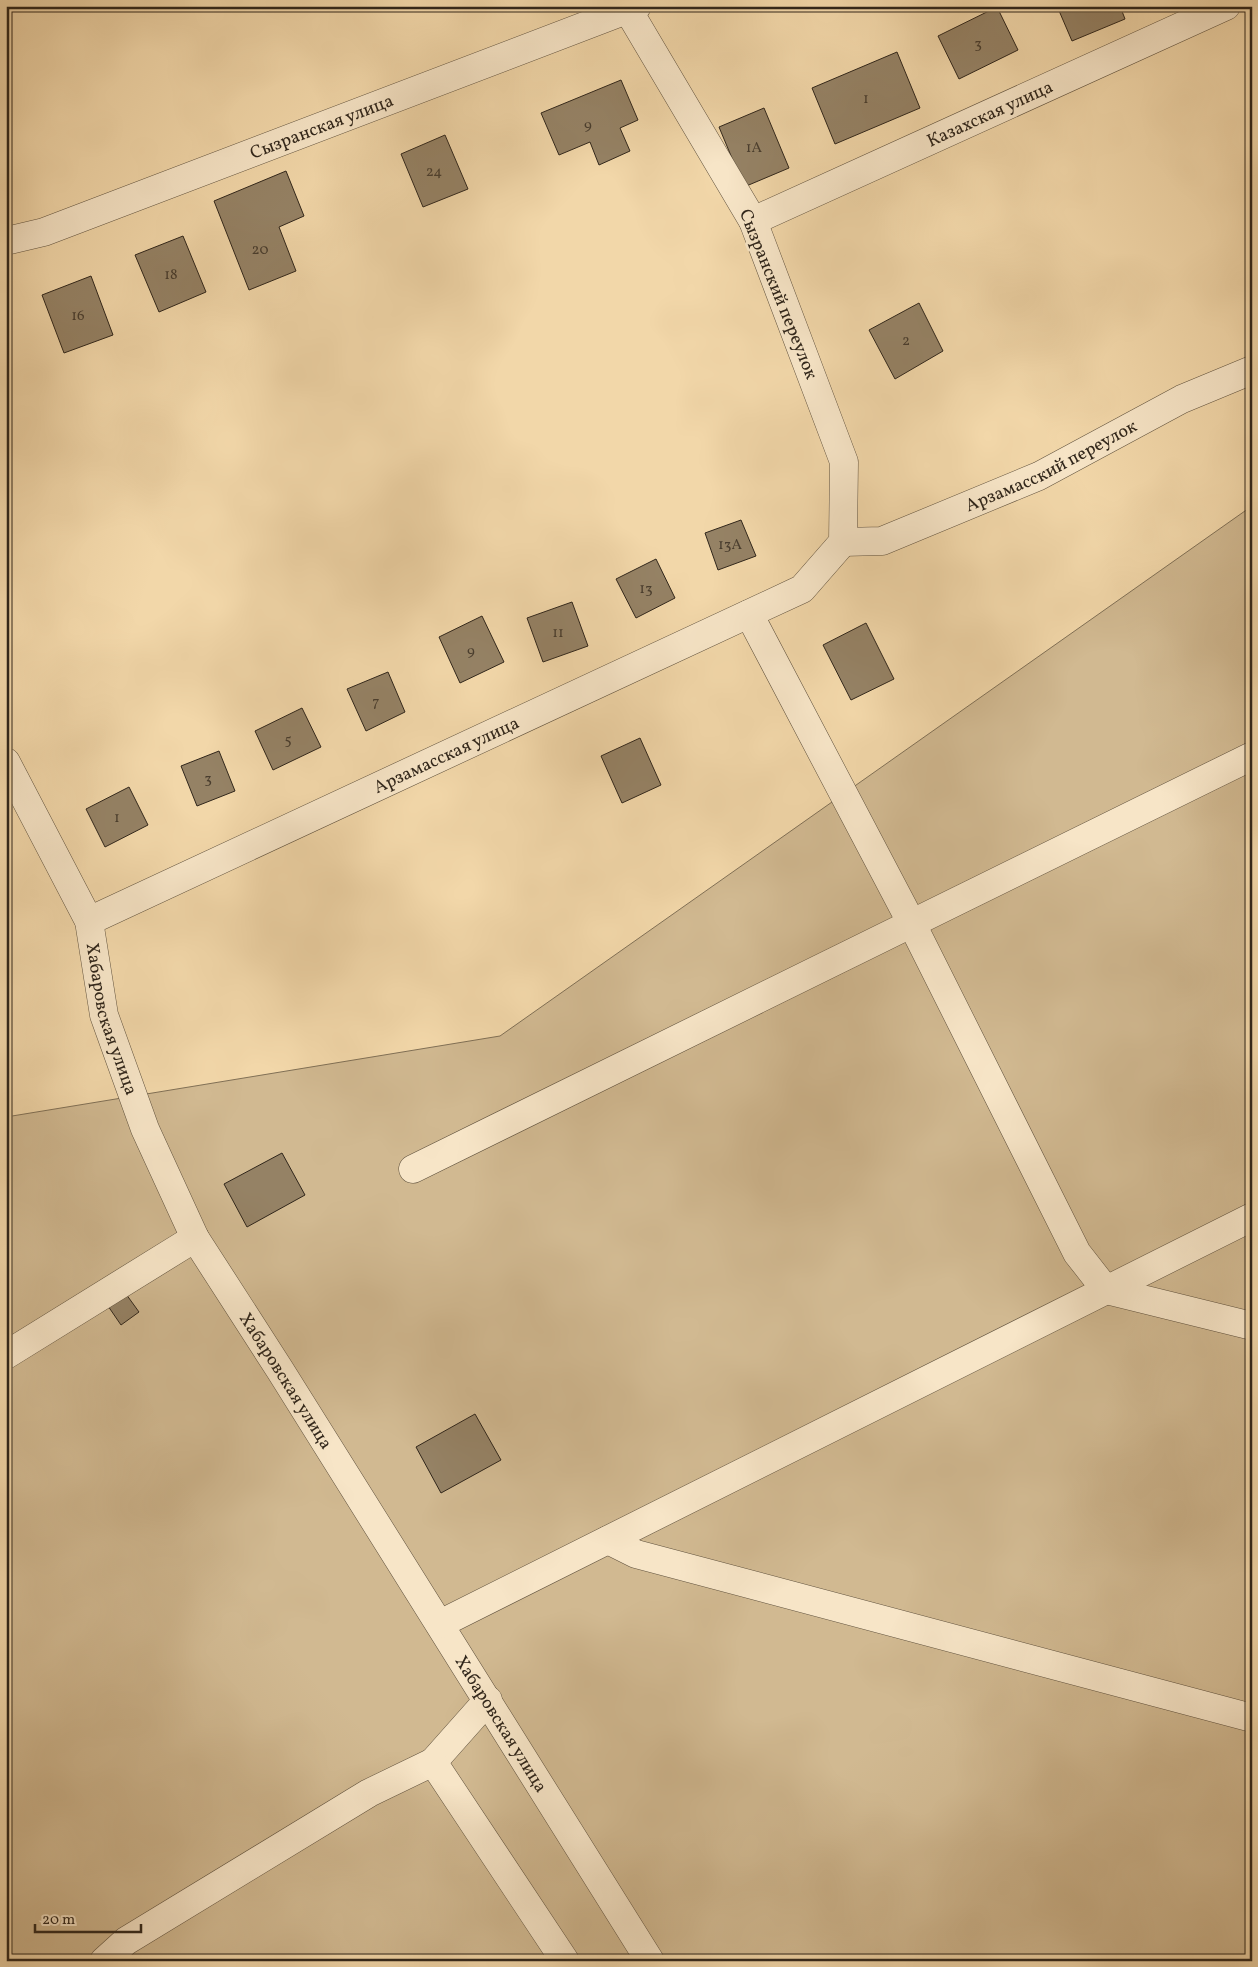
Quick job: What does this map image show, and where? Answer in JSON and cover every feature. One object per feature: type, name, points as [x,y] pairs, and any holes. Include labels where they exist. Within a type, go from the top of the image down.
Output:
[{"type":"street","name":"Казахская улица","points":[[753,221],[1226,6]]},
{"type":"street","name":"Сызранский переулок","points":[[632,8],[753,221],[844,462],[844,542]]},
{"type":"street","name":"Сызранская улица","points":[[6,241],[44,232],[632,8]]},
{"type":"street","name":"Арзамасский переулок","points":[[844,542],[882,541],[1039,476],[1182,399],[1252,370]]},
{"type":"street","name":"Арзамасская улица","points":[[89,921],[802,589],[844,542]]},
{"type":"street","points":[[749,614],[912,924],[1077,1253],[1106,1290],[1252,1326]]},
{"type":"street","points":[[413,1169],[1252,756]]},
{"type":"street","name":"Хабаровская улица","points":[[6,762],[89,921],[104,1015],[145,1130],[195,1238],[286,1378],[650,1961]]},
{"type":"street","points":[[440,1624],[1252,1217]]},
{"type":"street","points":[[6,1355],[195,1238]]},
{"type":"street","points":[[608,1540],[636,1554],[1252,1718]]},
{"type":"street","points":[[104,1961],[126,1941],[369,1793],[433,1762],[488,1700]]},
{"type":"street","points":[[433,1762],[565,1961]]},
{"type":"shaded area","points":[[1252,506],[1252,1961],[6,1961],[6,1117],[500,1036]]},
{"type":"building","points":[[1057,6],[1120,6],[1125,19],[1072,41]]},
{"type":"building","points":[[997,7],[1018,50],[959,79],[938,36]]},
{"type":"building","points":[[897,52],[920,108],[835,144],[812,88]]},
{"type":"building","points":[[621,80],[638,120],[620,128],[630,151],[599,165],[590,142],[559,155],[541,113]]},
{"type":"building","points":[[764,108],[789,168],[744,187],[719,127]]},
{"type":"building","points":[[445,135],[468,189],[423,207],[401,154]]},
{"type":"building","points":[[286,171],[304,216],[279,227],[296,271],[249,290],[214,201]]},
{"type":"building","points":[[183,236],[206,292],[159,312],[135,255]]},
{"type":"building","points":[[91,276],[113,335],[64,353],[42,295]]},
{"type":"building","points":[[919,303],[943,351],[895,379],[869,330]]},
{"type":"building","points":[[741,520],[756,556],[718,570],[705,533]]},
{"type":"building","points":[[656,559],[675,598],[636,618],[616,579]]},
{"type":"building","points":[[572,602],[588,646],[543,662],[527,618]]},
{"type":"building","points":[[482,616],[504,662],[460,683],[439,637]]},
{"type":"building","points":[[866,623],[894,679],[851,700],[823,645]]},
{"type":"building","points":[[388,672],[405,712],[366,731],[347,689]]},
{"type":"building","points":[[302,708],[321,747],[273,770],[255,731]]},
{"type":"building","points":[[640,738],[661,785],[622,803],[601,756]]},
{"type":"building","points":[[219,751],[235,791],[197,806],[181,766]]},
{"type":"building","points":[[129,787],[148,825],[105,847],[86,809]]},
{"type":"building","points":[[282,1153],[305,1195],[247,1227],[224,1184]]},
{"type":"building","points":[[126,1294],[139,1312],[121,1325],[108,1306]]},
{"type":"building","points":[[475,1414],[501,1460],[441,1493],[416,1447]]}]
